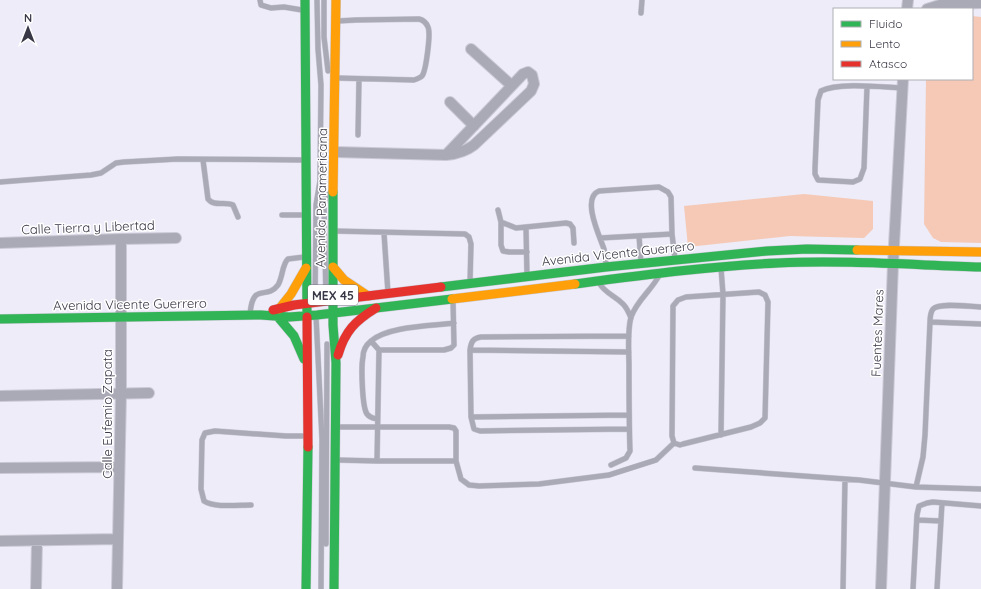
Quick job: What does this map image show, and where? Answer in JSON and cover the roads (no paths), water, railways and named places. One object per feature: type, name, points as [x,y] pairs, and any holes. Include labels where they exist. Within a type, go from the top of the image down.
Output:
[{"type":"main road","name":"Avenida Panamericana","points":[[305,0],[307,267],[311,303],[307,366],[308,436],[306,589]]},
{"type":"main road","name":"Avenida Panamericana","points":[[334,589],[336,363],[329,300],[333,267],[336,0]]},
{"type":"main road","name":"Avenida Vicente Guerrero","points":[[0,319],[261,315],[278,313],[311,303],[329,300],[606,267],[787,250],[981,252]]},
{"type":"main road","name":"Avenida Vicente Guerrero","points":[[278,313],[311,315],[721,267],[798,262],[981,267]]},
{"type":"main road","points":[[307,267],[278,313],[298,342],[307,366]]},
{"type":"main road","points":[[333,267],[342,280],[368,296]]},
{"type":"main road","points":[[336,363],[341,342],[348,330],[361,316],[376,308]]},
{"type":"street","points":[[930,8],[943,4],[981,3]]},
{"type":"street","points":[[472,49],[511,85]]},
{"type":"street","points":[[335,152],[446,155],[459,154],[474,145],[531,91],[534,84],[532,75],[528,72],[523,74],[511,85],[446,155]]},
{"type":"street","name":"Fuentes Mares","points":[[881,589],[893,264],[902,84]]},
{"type":"street","points":[[450,102],[474,126]]},
{"type":"street","name":"Calle Tierra y Libertad","points":[[0,243],[176,238]]},
{"type":"street","name":"Calle Eufemio Zapata","points":[[117,589],[121,239]]},
{"type":"street","points":[[0,396],[149,393]]},
{"type":"street","points":[[0,468],[119,467]]},
{"type":"street","points":[[0,541],[118,539]]},
{"type":"street","points":[[36,589],[37,541]]},
{"type":"lane","points":[[260,0],[261,5],[266,7],[284,7],[295,10],[305,10]]},
{"type":"lane","points":[[311,303],[316,205],[320,181],[321,85],[318,49],[317,0]]},
{"type":"lane","points":[[324,0],[324,37],[329,87],[328,183],[324,205],[329,300]]},
{"type":"lane","points":[[641,13],[642,0]]},
{"type":"lane","points":[[336,21],[419,19],[426,23],[429,34],[425,68],[422,76],[414,80],[336,78]]},
{"type":"lane","points":[[358,135],[359,79]]},
{"type":"lane","points":[[867,87],[864,168],[860,179],[853,182],[818,180],[815,174],[815,168],[819,95],[821,91],[829,88],[902,84]]},
{"type":"lane","points":[[0,182],[91,176],[101,173],[116,163],[124,162],[178,159],[305,160]]},
{"type":"lane","points":[[203,160],[208,199],[214,204],[234,205],[238,216]]},
{"type":"lane","points":[[606,267],[604,249],[595,227],[592,199],[600,190],[659,187],[668,192],[671,197],[672,234],[675,260]]},
{"type":"lane","points":[[498,210],[501,222],[501,245],[503,251],[527,252]]},
{"type":"lane","points":[[282,215],[306,215]]},
{"type":"lane","points":[[501,222],[516,228],[568,224],[573,228],[574,244]]},
{"type":"lane","points":[[526,228],[527,277]]},
{"type":"lane","points":[[333,231],[465,234],[469,237],[471,244],[470,284]]},
{"type":"lane","points":[[384,233],[388,294]]},
{"type":"lane","points":[[600,238],[672,234]]},
{"type":"lane","points":[[639,236],[642,264]]},
{"type":"lane","points":[[250,315],[252,300],[256,295],[271,290],[277,286],[283,275],[285,262],[288,258],[307,257]]},
{"type":"lane","points":[[721,267],[723,294],[721,435]]},
{"type":"lane","points":[[611,465],[626,458],[630,451],[629,336],[631,318],[636,307],[655,284],[660,274]]},
{"type":"lane","points":[[598,281],[604,290],[622,303],[627,309],[631,318]]},
{"type":"lane","points":[[762,292],[767,297],[768,307],[765,418],[757,425],[721,435],[683,444],[674,442],[672,436],[673,306],[678,300],[686,297],[762,292]]},
{"type":"lane","points":[[379,350],[444,350],[451,348],[454,345],[453,299]]},
{"type":"lane","points":[[916,487],[923,457],[930,322],[932,312],[936,307],[944,306],[981,307]]},
{"type":"lane","points":[[327,325],[330,313]]},
{"type":"lane","points":[[311,315],[322,439],[321,589]]},
{"type":"lane","points":[[930,322],[981,324]]},
{"type":"lane","points":[[377,419],[370,418],[366,413],[364,404],[362,357],[365,348],[371,341],[382,334],[396,330],[454,323]]},
{"type":"lane","points":[[629,336],[481,336],[473,340],[470,350],[471,416],[474,428],[480,431],[629,429]]},
{"type":"lane","points":[[326,589],[327,341]]},
{"type":"lane","points":[[371,341],[379,350],[377,461]]},
{"type":"lane","points":[[470,350],[629,352]]},
{"type":"lane","points":[[471,416],[629,415]]},
{"type":"lane","points":[[335,427],[454,428],[456,431],[456,461],[461,479],[469,485],[479,486],[539,484],[609,475],[651,463],[661,456],[674,442]]},
{"type":"lane","points":[[250,505],[214,505],[208,504],[204,501],[201,489],[202,440],[205,433],[214,431],[308,436]]},
{"type":"lane","points":[[335,460],[456,461]]},
{"type":"lane","points":[[695,468],[845,479],[916,487],[981,489]]},
{"type":"lane","points":[[843,589],[845,479]]},
{"type":"lane","points":[[913,589],[918,510],[922,504],[942,503],[981,506]]},
{"type":"lane","points":[[938,589],[942,503]]},
{"type":"lane","points":[[917,520],[941,521]]}]
